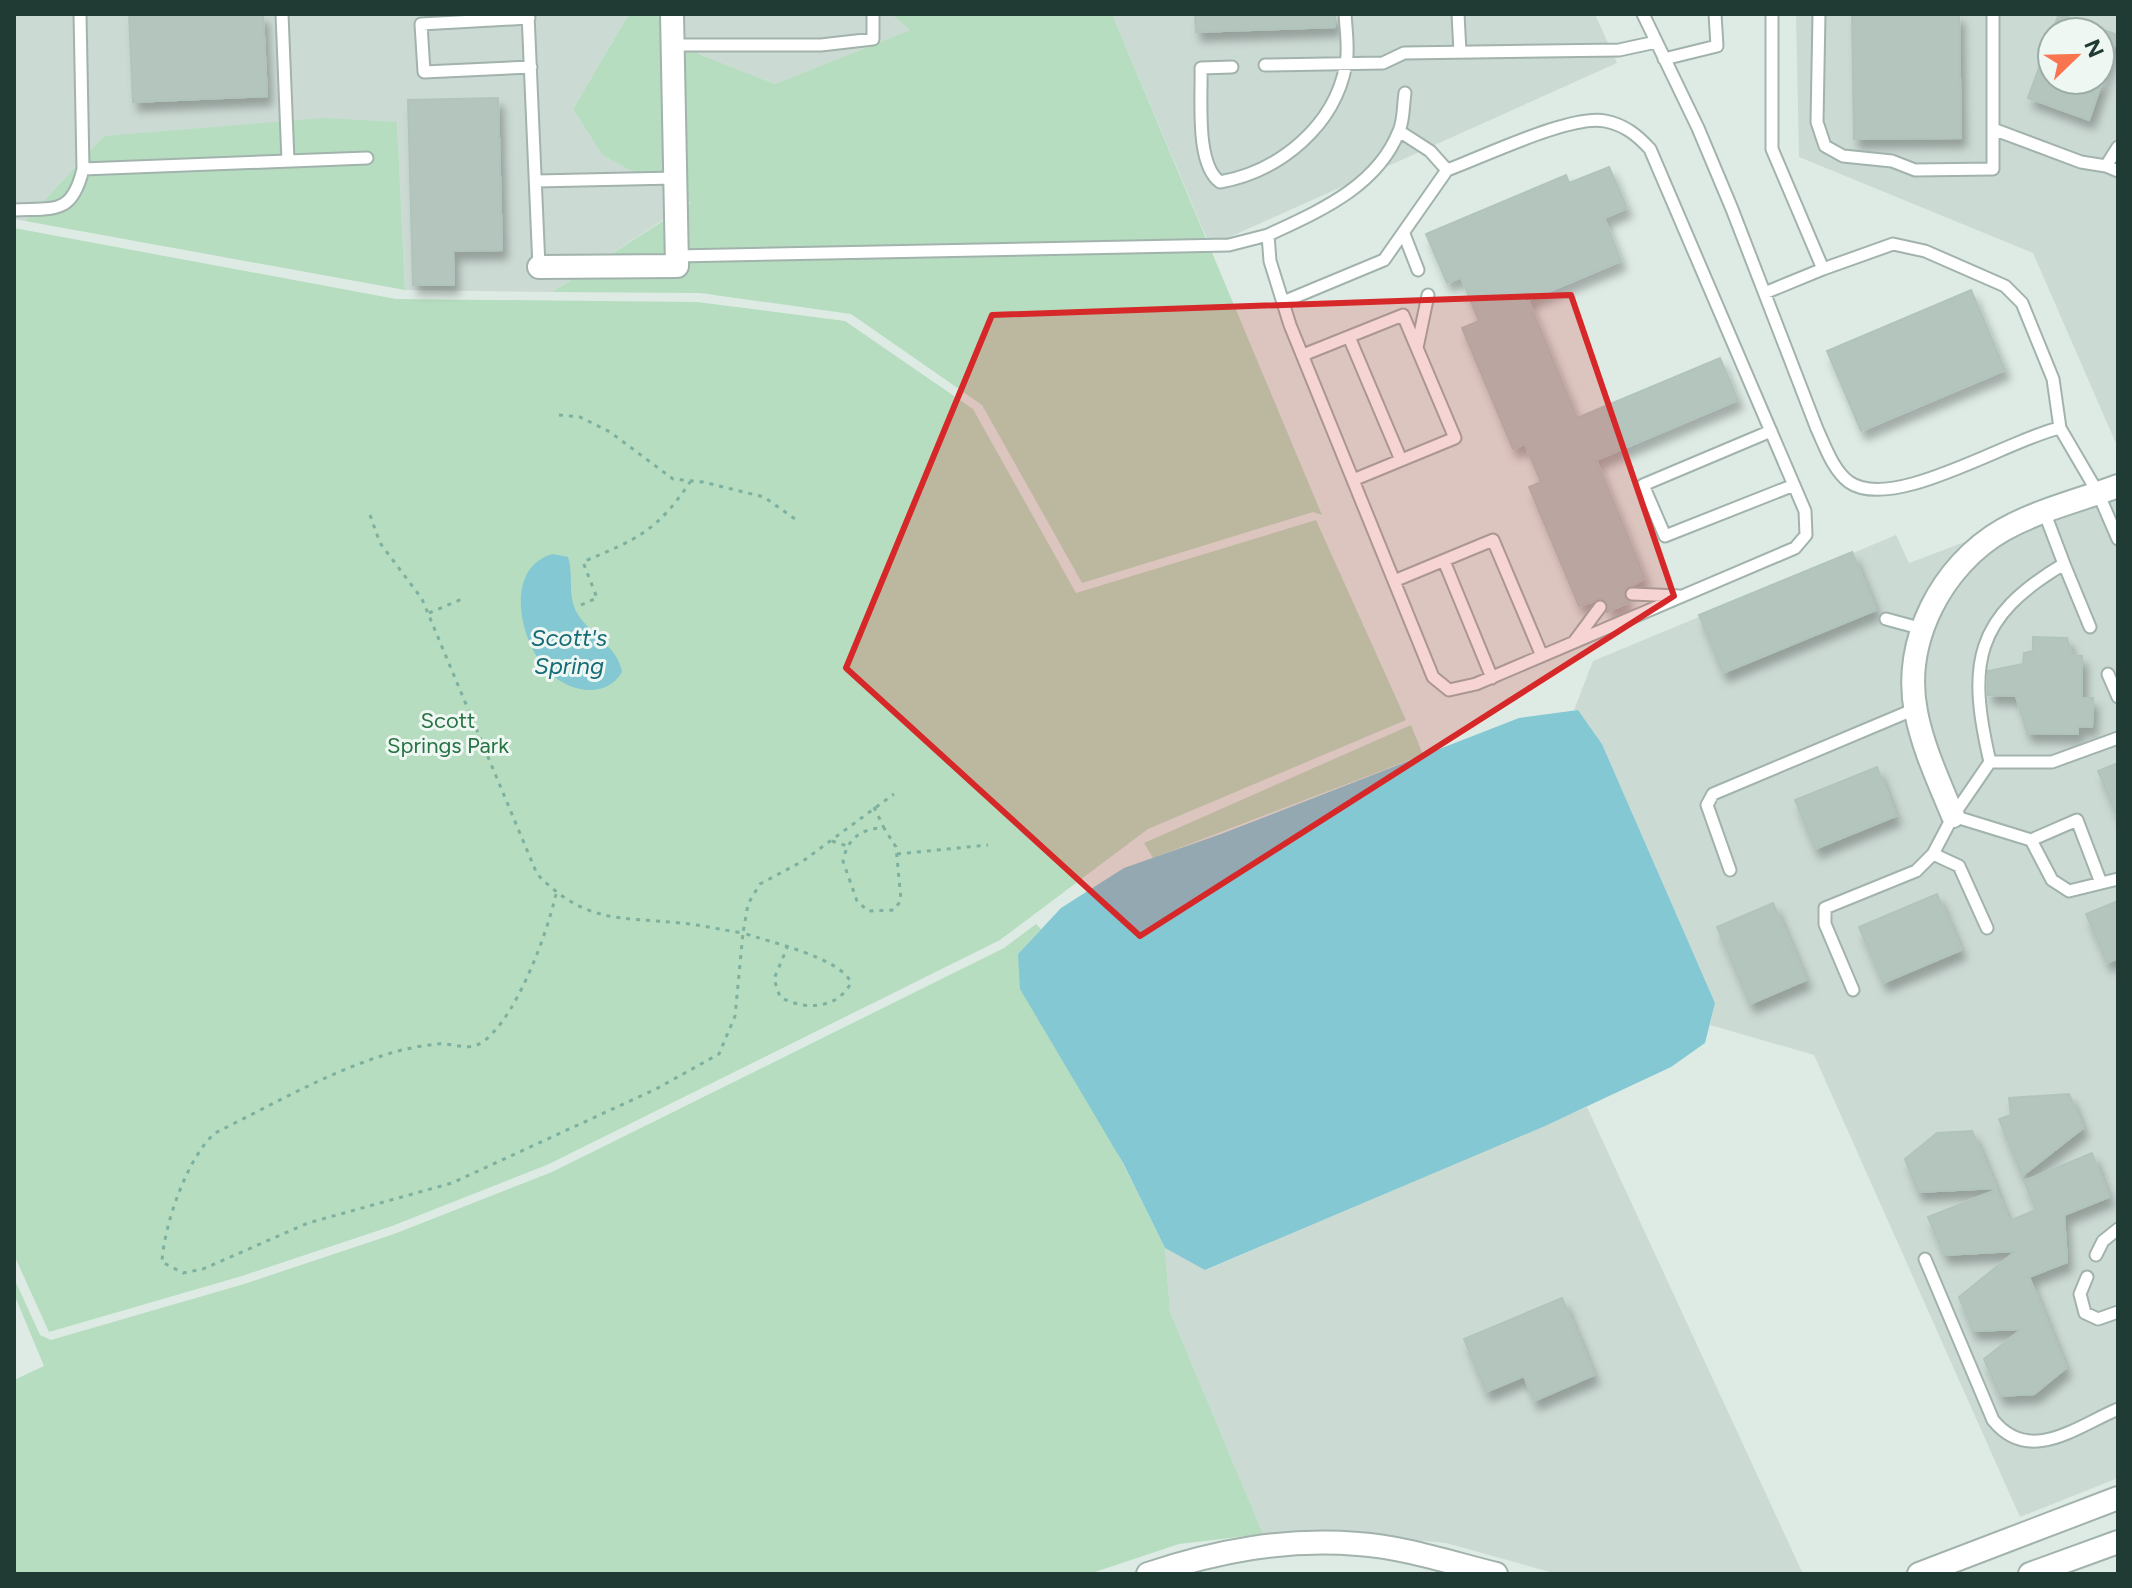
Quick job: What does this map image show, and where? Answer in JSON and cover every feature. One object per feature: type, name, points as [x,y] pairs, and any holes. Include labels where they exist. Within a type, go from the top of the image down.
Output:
[{"type":"street","points":[[539,267],[677,266],[672,14]]},
{"type":"street","points":[[1953,816],[1925,746],[1915,709],[1914,660],[1929,609],[1954,570],[2003,530],[2108,490]]},
{"type":"street","points":[[1919,1574],[2118,1498]]},
{"type":"street","points":[[2030,1574],[2118,1542]]},
{"type":"street","points":[[1148,1574],[1241,1548],[1360,1544],[1496,1574]]},
{"type":"lane","points":[[14,210],[55,209],[69,203],[78,190],[83,169],[80,14]]},
{"type":"lane","points":[[282,14],[288,161]]},
{"type":"lane","points":[[673,45],[821,45],[873,39],[873,14]]},
{"type":"lane","points":[[1232,67],[1201,68],[1205,162],[1212,176],[1220,182],[1261,170],[1288,155],[1318,127],[1347,63],[1345,14]]},
{"type":"lane","points":[[1458,14],[1460,52]]},
{"type":"lane","points":[[1643,14],[1698,128],[1767,292],[1817,429],[1831,460],[1849,482],[1869,490],[1913,483],[2038,433],[2060,428]]},
{"type":"lane","points":[[1664,59],[1717,46],[1715,14]]},
{"type":"lane","points":[[1772,14],[1772,149],[1823,269]]},
{"type":"lane","points":[[1819,14],[1817,122],[1825,146],[1843,156],[1892,161],[1915,170],[1993,169],[1993,14]]},
{"type":"lane","points":[[531,67],[424,72],[421,24],[528,16],[531,67],[536,181],[539,267]]},
{"type":"lane","points":[[1265,65],[1383,63],[1404,53],[1619,50],[1656,42]]},
{"type":"lane","points":[[676,256],[1229,245],[1268,235],[1328,207],[1370,176],[1399,131],[1405,93]]},
{"type":"lane","points":[[1268,235],[1270,261],[1283,302],[1303,355],[1433,677],[1449,690],[1492,678],[1795,548],[1806,535],[1805,511],[1650,149],[1632,130],[1604,120],[1579,120],[1447,170],[1384,260],[1283,302]]},
{"type":"lane","points":[[1993,129],[2081,162],[2112,168],[2118,147]]},
{"type":"lane","points":[[1399,131],[1430,151],[1447,170]]},
{"type":"lane","points":[[83,169],[367,158]]},
{"type":"lane","points":[[536,181],[675,178]]},
{"type":"lane","points":[[1404,234],[1418,270]]},
{"type":"lane","points":[[1767,292],[1893,244],[1925,251],[2005,286],[2022,303],[2053,379],[2060,428],[2108,490],[2118,539]]},
{"type":"lane","points":[[1417,348],[1428,295]]},
{"type":"lane","points":[[1303,355],[1403,315],[1455,438],[1353,480]]},
{"type":"lane","points":[[1349,337],[1401,460]]},
{"type":"lane","points":[[1771,431],[1643,485],[1665,536],[1794,485]]},
{"type":"lane","points":[[2045,514],[2090,627]]},
{"type":"lane","points":[[1394,581],[1493,540],[1542,656]]},
{"type":"lane","points":[[1444,561],[1492,678]]},
{"type":"lane","points":[[1853,990],[1825,924],[1825,908],[1916,871],[1933,854],[1953,816],[1990,762],[1981,726],[1977,678],[1985,640],[2006,606],[2064,564]]},
{"type":"lane","points":[[1632,594],[1684,596]]},
{"type":"lane","points":[[1573,643],[1600,607]]},
{"type":"lane","points":[[1886,619],[1923,629]]},
{"type":"lane","points":[[2108,674],[2118,697]]},
{"type":"lane","points":[[1730,870],[1707,805],[1713,794],[1915,709]]},
{"type":"lane","points":[[1990,762],[2052,762],[2118,738]]},
{"type":"lane","points":[[1953,816],[2031,840],[2077,820],[2101,883]]},
{"type":"lane","points":[[2031,840],[2052,880],[2069,891],[2118,879]]},
{"type":"lane","points":[[1933,854],[1959,866],[1987,928]]},
{"type":"lane","points":[[2096,1255],[2103,1241],[2118,1229]]},
{"type":"lane","points":[[1925,1259],[1993,1420],[2001,1430],[2026,1444],[2041,1442],[2118,1409]]},
{"type":"lane","points":[[2087,1277],[2080,1294],[2085,1313],[2098,1319],[2118,1312]]},
{"type":"path","points":[[559,415],[592,422],[673,479],[703,482],[770,499],[795,519]]},
{"type":"path","points":[[581,605],[597,598],[583,562],[623,547],[655,528],[690,482]]},
{"type":"path","points":[[370,515],[380,543],[422,599],[527,853],[537,874],[556,894],[589,913],[612,919],[684,923],[743,933],[787,948],[836,966],[848,975],[851,983],[845,995],[836,1003],[821,1006],[780,997],[774,979],[787,948]]},
{"type":"path","points":[[428,614],[462,599]]},
{"type":"path","points":[[556,894],[551,918],[508,1014],[483,1042],[466,1048],[439,1043],[405,1049],[361,1064],[215,1133],[199,1147],[163,1241],[162,1262],[183,1273],[203,1269],[308,1223],[452,1183],[656,1089],[719,1054],[735,1016],[743,933],[752,892],[832,841],[894,794]]},
{"type":"path","points":[[874,807],[892,837],[897,854],[898,905],[894,910],[868,911],[857,901],[843,861],[847,846],[864,830],[884,828]]},
{"type":"path","points":[[832,841],[847,846]]},
{"type":"path","points":[[897,854],[988,845]]},
{"type":"highlighted area","points":[[1571,295],[1674,596],[1140,936],[846,668],[992,315]]},
{"type":"shaded area","points":[[14,14],[629,14],[573,109],[602,155],[691,202],[552,292],[405,290],[397,122],[104,136],[25,221],[14,219]]},
{"type":"shaded area","points":[[655,14],[891,14],[910,30],[775,84],[699,54]]},
{"type":"shaded area","points":[[1112,14],[1595,14],[1617,63],[1210,246]]},
{"type":"shaded area","points":[[1796,14],[2118,14],[2118,448],[2033,253],[1799,157]]},
{"type":"shaded area","points":[[2118,484],[2118,1478],[2020,1517],[1814,1055],[1710,1025],[1715,1003],[1602,744],[1578,710],[1574,710],[1593,661],[1896,535],[1909,563]]},
{"type":"shaded area","points":[[1587,1107],[1803,1574],[1557,1574],[1446,1543],[1302,1530],[1263,1534],[1170,1312],[1165,1248],[1206,1270]]},
{"type":"green space","points":[[629,14],[655,14],[699,54],[775,84],[910,30],[891,14],[1112,14],[1322,515],[1313,512],[1082,583],[982,405],[851,314],[700,293],[552,292],[691,203],[602,155],[573,109]]},
{"type":"green space","points":[[323,118],[397,122],[405,290],[25,221],[104,136]]},
{"type":"green space","name":"Scott Springs Park","points":[[14,228],[396,299],[697,302],[845,321],[973,409],[1076,593],[1316,520],[1406,720],[1148,829],[1000,940],[549,1164],[392,1226],[242,1276],[49,1332],[14,1255]]},
{"type":"green space","points":[[1411,725],[1423,755],[1153,858],[1144,843]]},
{"type":"green space","points":[[1036,924],[1041,929],[1018,954],[1165,1248],[1170,1312],[1263,1534],[1179,1544],[1089,1574],[14,1574],[14,1380],[44,1366],[14,1294],[14,1278],[40,1335],[51,1340],[244,1284],[394,1234],[552,1172],[1004,948]]},
{"type":"water","name":"Scott's Spring","points":[[553,554],[568,557],[572,599],[577,613],[619,663],[622,672],[607,686],[587,690],[567,685],[549,672],[530,643],[521,607],[522,589],[527,574],[537,562]]},
{"type":"water","points":[[1578,710],[1602,744],[1715,1003],[1705,1043],[1671,1067],[1545,1126],[1205,1270],[1165,1248],[1123,1163],[1020,989],[1018,954],[1061,908],[1124,868],[1221,834],[1519,718]]},
{"type":"building","points":[[129,14],[263,14],[267,96],[133,102]]},
{"type":"building","points":[[1195,14],[1335,14],[1335,27],[1196,32]]},
{"type":"building","points":[[1852,14],[1959,14],[1961,138],[1854,139]]},
{"type":"building","points":[[2036,76],[2036,96],[2097,96],[2089,120],[2028,98]]},
{"type":"building","points":[[498,98],[502,250],[453,251],[454,285],[413,285],[408,100]]},
{"type":"building","points":[[1609,167],[1627,208],[1604,218],[1621,261],[1528,300],[1577,418],[1720,358],[1738,400],[1596,460],[1645,578],[1624,590],[1624,597],[1630,602],[1607,612],[1608,604],[1602,599],[1579,606],[1529,487],[1541,482],[1525,444],[1513,449],[1462,328],[1479,321],[1461,277],[1447,283],[1426,234],[1566,175],[1569,183]]},
{"type":"building","points":[[1971,290],[2005,370],[1861,431],[1827,351]]},
{"type":"building","points":[[1852,552],[1876,610],[1723,673],[1699,615]]},
{"type":"building","points":[[2033,637],[2067,638],[2072,655],[2082,656],[2082,698],[2093,698],[2092,727],[2078,726],[2078,734],[2027,733],[2016,696],[1988,695],[1988,671],[2023,664],[2024,653],[2033,651]]},
{"type":"building","points":[[2118,763],[2118,818],[2098,771]]},
{"type":"building","points":[[1877,767],[1896,816],[1815,849],[1795,800]]},
{"type":"building","points":[[1937,894],[1961,950],[1883,983],[1859,927]]},
{"type":"building","points":[[2118,901],[2118,958],[2107,963],[2086,914]]},
{"type":"building","points":[[1773,903],[1806,980],[1750,1004],[1717,927]]},
{"type":"building","points":[[2069,1094],[2083,1128],[2022,1176],[1999,1119],[2011,1115],[2009,1098]]},
{"type":"building","points":[[1972,1131],[1996,1188],[1918,1192],[1905,1159],[1937,1133]]},
{"type":"building","points":[[2092,1153],[2109,1197],[2064,1215],[2067,1262],[2029,1277],[2066,1368],[2034,1394],[2000,1396],[1984,1359],[2022,1329],[1973,1331],[1959,1297],[2016,1251],[1944,1255],[1928,1217],[1996,1190],[2009,1221],[2036,1210],[2024,1181]]},
{"type":"building","points":[[1562,1298],[1594,1375],[1534,1401],[1524,1376],[1486,1392],[1464,1339]]}]
